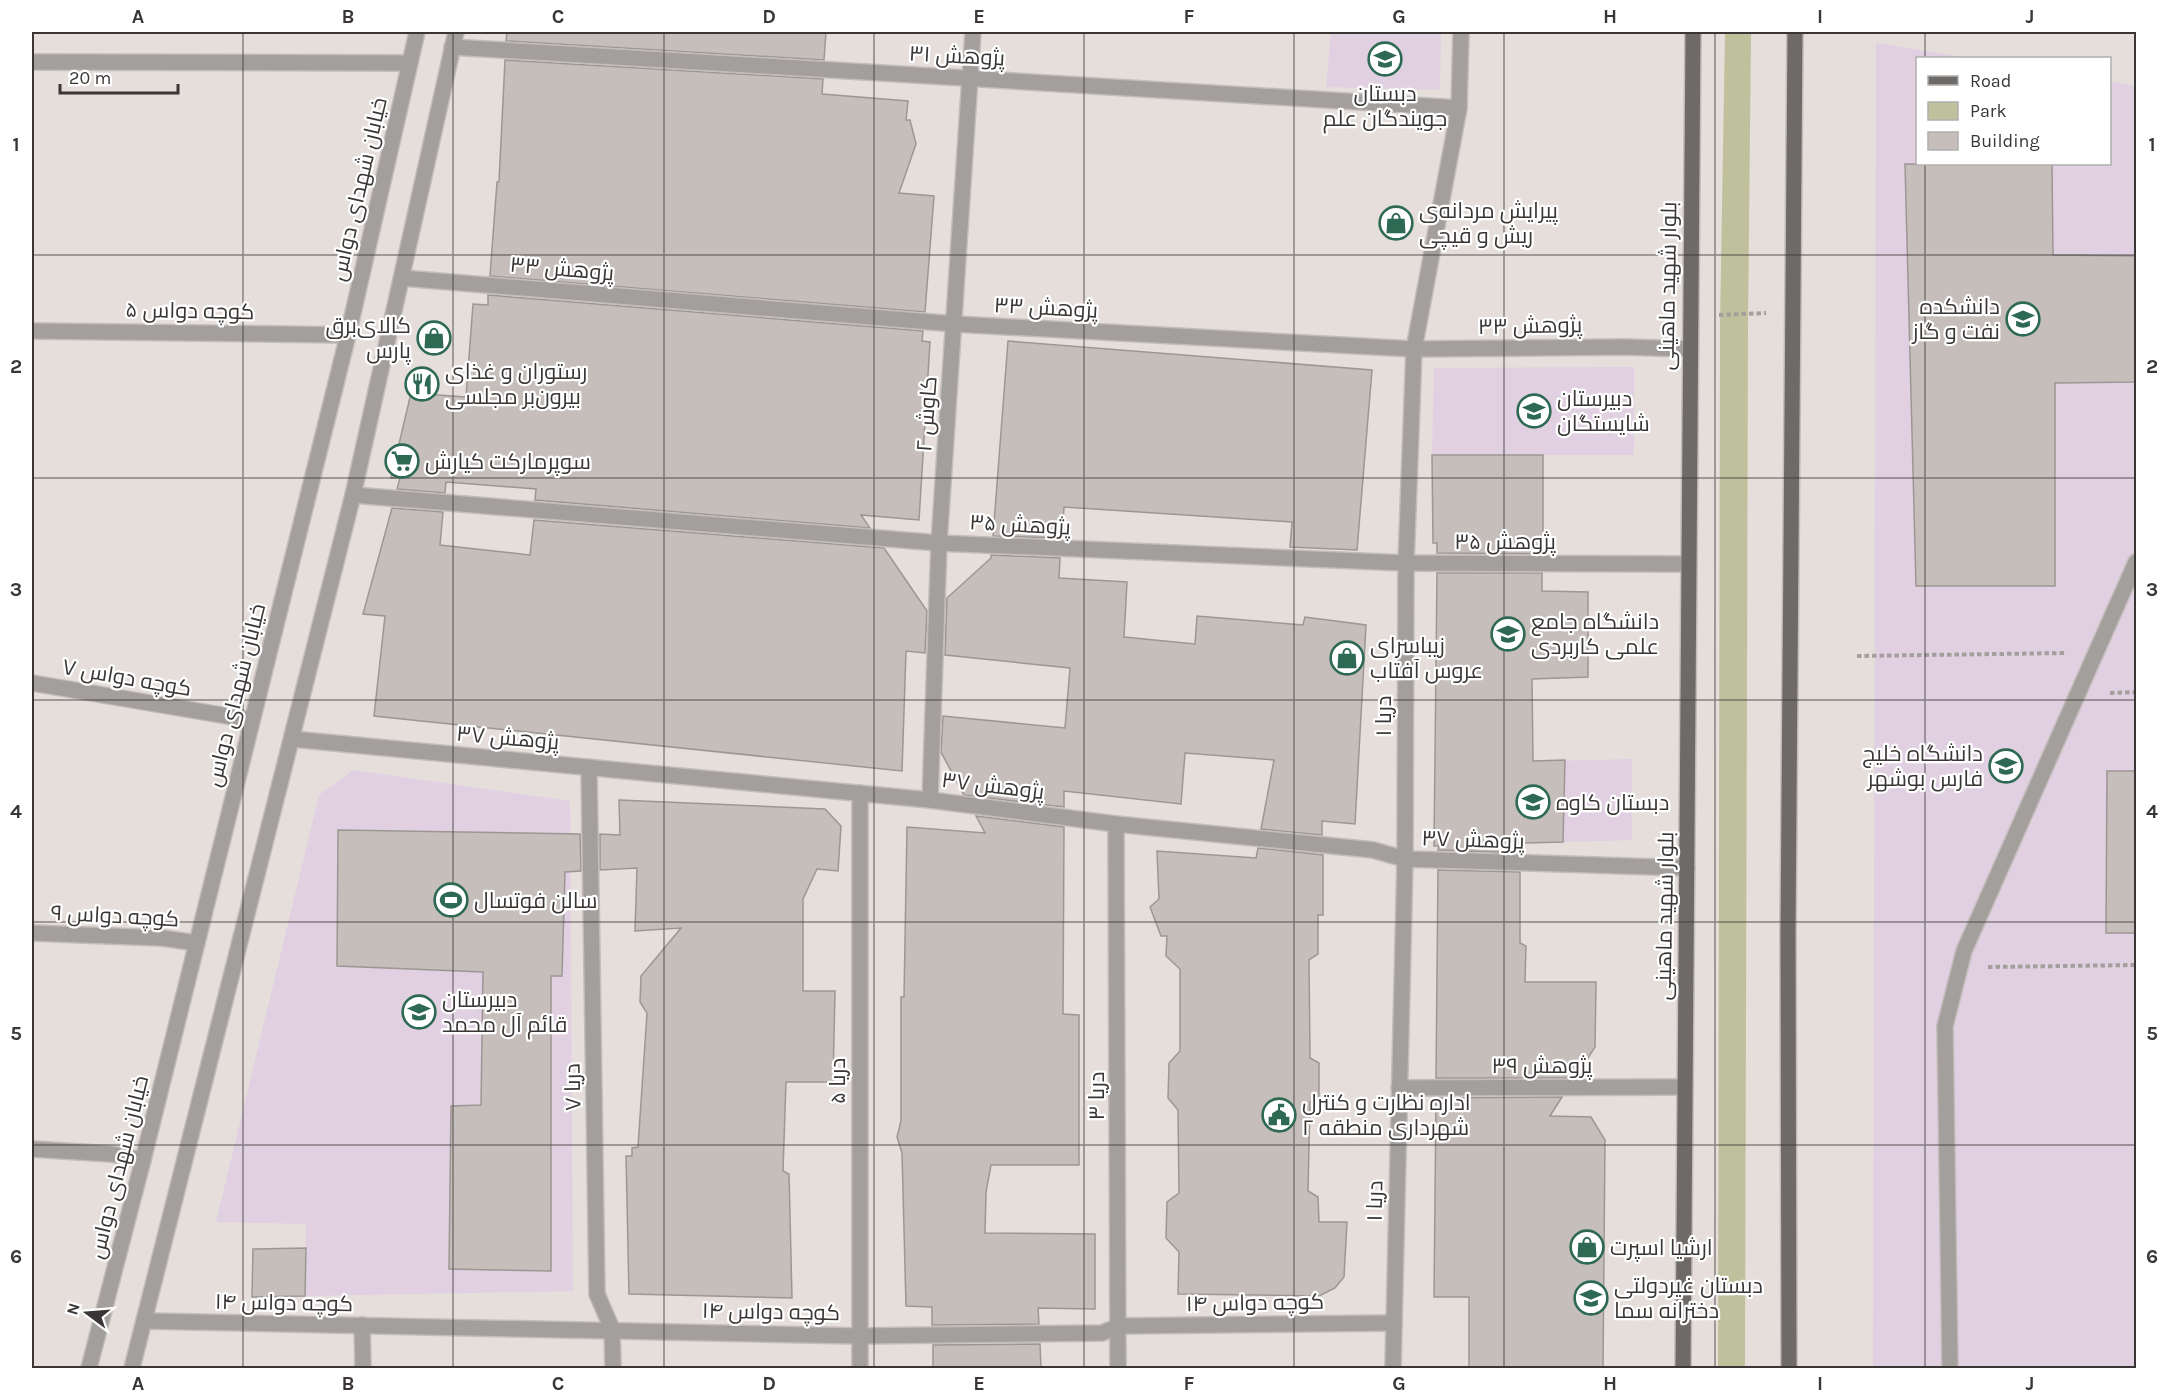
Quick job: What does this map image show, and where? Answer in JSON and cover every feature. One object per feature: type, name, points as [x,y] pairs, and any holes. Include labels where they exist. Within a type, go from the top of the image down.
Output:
[{"type":"main road","name":"بلوار شهید ماهینی","points":[[1683,1368],[1689,316],[1693,32]]},
{"type":"main road","points":[[1789,1368],[1788,932],[1795,32]]},
{"type":"street","name":"خیابان شهدای دواس","points":[[89,1368],[144,1160],[348,335],[417,32]]},
{"type":"street","points":[[132,1368],[353,495],[456,32]]},
{"type":"street","name":"کاوش ۲","points":[[930,800],[939,543],[973,32]]},
{"type":"street","name":"دریا ۱","points":[[1393,1368],[1405,859],[1406,563],[1414,349],[1459,108],[1461,32]]},
{"type":"street","name":"پژوهش ۳۱","points":[[452,47],[1459,108]]},
{"type":"street","points":[[32,62],[409,63]]},
{"type":"street","name":"پژوهش ۳۳","points":[[402,278],[955,324],[1414,349],[1613,347],[1689,349]]},
{"type":"street","name":"کوچه دواس ۵","points":[[32,331],[348,335]]},
{"type":"street","name":"پژوهش ۳۵","points":[[353,495],[939,543],[1406,563],[1688,564]]},
{"type":"street","points":[[1950,1368],[1945,1026],[1964,951],[2136,562]]},
{"type":"street","name":"کوچه دواس ۷","points":[[32,683],[251,720]]},
{"type":"street","name":"پژوهش ۳۷","points":[[292,740],[930,800],[1116,824],[1373,850],[1405,859],[1687,868]]},
{"type":"street","name":"دریا ۷","points":[[589,767],[597,1294],[612,1329],[613,1368]]},
{"type":"street","name":"دریا ۵","points":[[860,793],[860,1368]]},
{"type":"street","name":"دریا ۳","points":[[1116,824],[1120,1326],[1118,1368]]},
{"type":"street","name":"کوچه دواس ۹","points":[[32,933],[162,938],[197,943]]},
{"type":"street","name":"پژوهش ۳۹","points":[[1399,1088],[1684,1087]]},
{"type":"street","points":[[32,1149],[111,1154],[144,1160]]},
{"type":"street","name":"کوچه دواس ۱۴","points":[[145,1321],[612,1329],[859,1336],[1102,1333],[1120,1326],[1394,1323]]},
{"type":"street","points":[[363,1325],[363,1368]]},
{"type":"path","points":[[1689,316],[1794,312]]},
{"type":"path","points":[[1857,656],[2097,652]]},
{"type":"path","points":[[1960,967],[2136,965]]},
{"type":"shaded area","name":"دبستان جویندگان علم","points":[[1331,32],[1441,32],[1440,90],[1326,87]]},
{"type":"shaded area","name":"دانشگاه خلیج فارس بوشهر","points":[[1876,43],[1963,57],[1916,57],[1916,165],[2111,165],[2111,81],[2136,86],[2136,1368],[1873,1368]]},
{"type":"shaded area","name":"دبیرستان شایستگان","points":[[1634,367],[1634,455],[1432,455],[1434,368]]},
{"type":"shaded area","name":"دبستان کاوه","points":[[1632,759],[1632,840],[1434,846],[1435,764]]},
{"type":"shaded area","name":"دبیرستان قائم آل محمد","points":[[353,770],[570,801],[573,1291],[305,1296],[306,1224],[216,1222],[319,795]]},
{"type":"green space","points":[[1725,32],[1751,32],[1745,1368],[1718,1368],[1720,325]]},
{"type":"building","points":[[507,32],[826,32],[824,60],[506,41]]},
{"type":"building","points":[[505,60],[823,79],[822,94],[908,101],[906,120],[910,120],[916,144],[899,193],[934,196],[925,312],[490,276],[497,182],[499,182]]},
{"type":"building","name":"دانشکده نفت و گاز","points":[[1905,164],[2052,165],[2053,255],[2136,256],[2136,382],[2055,383],[2055,586],[1916,586]]},
{"type":"building","points":[[488,295],[923,331],[922,341],[930,342],[919,520],[861,515],[870,528],[535,500],[536,489],[446,482],[445,493],[397,489],[400,478],[391,478],[411,393],[466,397],[473,304],[488,305]]},
{"type":"building","points":[[1008,341],[1372,370],[1357,550],[1290,547],[1292,522],[1064,507],[1062,538],[993,536]]},
{"type":"building","points":[[1432,455],[1543,455],[1543,554],[1437,553],[1437,543],[1433,543]]},
{"type":"building","points":[[392,508],[443,512],[440,545],[530,555],[534,520],[884,548],[927,611],[925,653],[906,651],[902,771],[374,716],[385,616],[363,614]]},
{"type":"building","points":[[991,555],[1060,558],[1059,578],[1127,582],[1124,637],[1195,644],[1197,616],[1303,625],[1305,617],[1366,625],[1355,824],[1322,821],[1322,835],[1261,829],[1274,760],[1185,753],[1181,804],[1064,791],[1064,807],[964,795],[941,752],[943,716],[1065,728],[1070,668],[945,655],[947,598],[991,558]]},
{"type":"building","points":[[1437,573],[1542,573],[1542,591],[1588,592],[1588,677],[1532,679],[1533,761],[1565,760],[1563,842],[1521,843],[1520,853],[1438,850],[1439,846],[1434,846]]},
{"type":"building","points":[[2107,771],[2136,771],[2136,933],[2106,933]]},
{"type":"building","points":[[619,800],[825,809],[841,826],[838,871],[817,869],[803,899],[803,991],[835,991],[833,1082],[786,1082],[783,1171],[789,1174],[792,1298],[629,1294],[626,1156],[632,1156],[632,1148],[638,1147],[647,1013],[640,1002],[641,976],[681,928],[635,931],[637,868],[600,870],[600,834],[620,835]]},
{"type":"building","points":[[976,816],[1064,827],[1063,1014],[1079,1015],[1079,1165],[991,1165],[986,1192],[985,1233],[1095,1234],[1095,1309],[1038,1308],[1039,1324],[932,1325],[932,1307],[906,1306],[902,1153],[897,1137],[901,1121],[901,997],[904,997],[907,827],[985,833]]},
{"type":"building","points":[[338,830],[580,834],[581,871],[565,872],[562,976],[551,976],[551,1271],[449,1269],[451,1106],[481,1105],[483,972],[337,966]]},
{"type":"building","points":[[1258,848],[1323,855],[1323,915],[1318,915],[1318,954],[1309,960],[1310,1058],[1319,1063],[1319,1098],[1310,1102],[1308,1191],[1318,1197],[1319,1222],[1347,1222],[1344,1277],[1335,1288],[1319,1296],[1178,1294],[1179,1252],[1166,1238],[1167,1202],[1179,1193],[1178,1110],[1168,1098],[1169,1063],[1180,1051],[1180,969],[1166,956],[1167,936],[1161,936],[1150,907],[1159,899],[1157,851],[1256,858]]},
{"type":"building","points":[[1438,870],[1520,872],[1520,943],[1526,946],[1525,982],[1596,982],[1595,1047],[1575,1078],[1436,1078]]},
{"type":"building","points":[[1562,1097],[1550,1116],[1591,1117],[1605,1140],[1603,1368],[1469,1368],[1469,1297],[1434,1297],[1436,1098]]},
{"type":"building","points":[[306,1248],[305,1296],[252,1297],[253,1249]]},
{"type":"building","points":[[1040,1344],[1041,1368],[933,1368],[933,1345]]},
{"type":"place","name":"دبستان جویندگان علم","points":[[1385,59]]},
{"type":"place","name":"پیرایش مردانه‌ی ریش و قیچی","points":[[1396,223]]},
{"type":"place","name":"دانشکده نفت و گاز","points":[[2023,319]]},
{"type":"place","name":"کالای‌‌‌‌‌برق‌‌ پارس","points":[[434,338]]},
{"type":"place","name":"رستوران و غذای بیرون‌بر مجلسی","points":[[422,384]]},
{"type":"place","name":"دبیرستان شایستگان","points":[[1534,411]]},
{"type":"place","name":"سوپرمارکت کیارش","points":[[402,461]]},
{"type":"place","name":"دانشگاه جامع علمی کاربردی","points":[[1508,634]]},
{"type":"place","name":"زیباسرای عروس آفتاب","points":[[1347,658]]},
{"type":"place","name":"دانشگاه خلیج فارس بوشهر","points":[[2006,766]]},
{"type":"place","name":"دبستان کاوه","points":[[1533,802]]},
{"type":"place","name":"سالن فوتسال","points":[[451,900]]},
{"type":"place","name":"دبیرستان قائم آل محمد","points":[[419,1012]]},
{"type":"place","name":"اداره‌ نظارت و کنترل شهرداری منطقه ۲","points":[[1279,1115]]},
{"type":"place","name":"ارشیا اسپرت","points":[[1587,1247]]},
{"type":"place","name":"دبستان غیردولتی دخترانه سما","points":[[1591,1298]]}]
